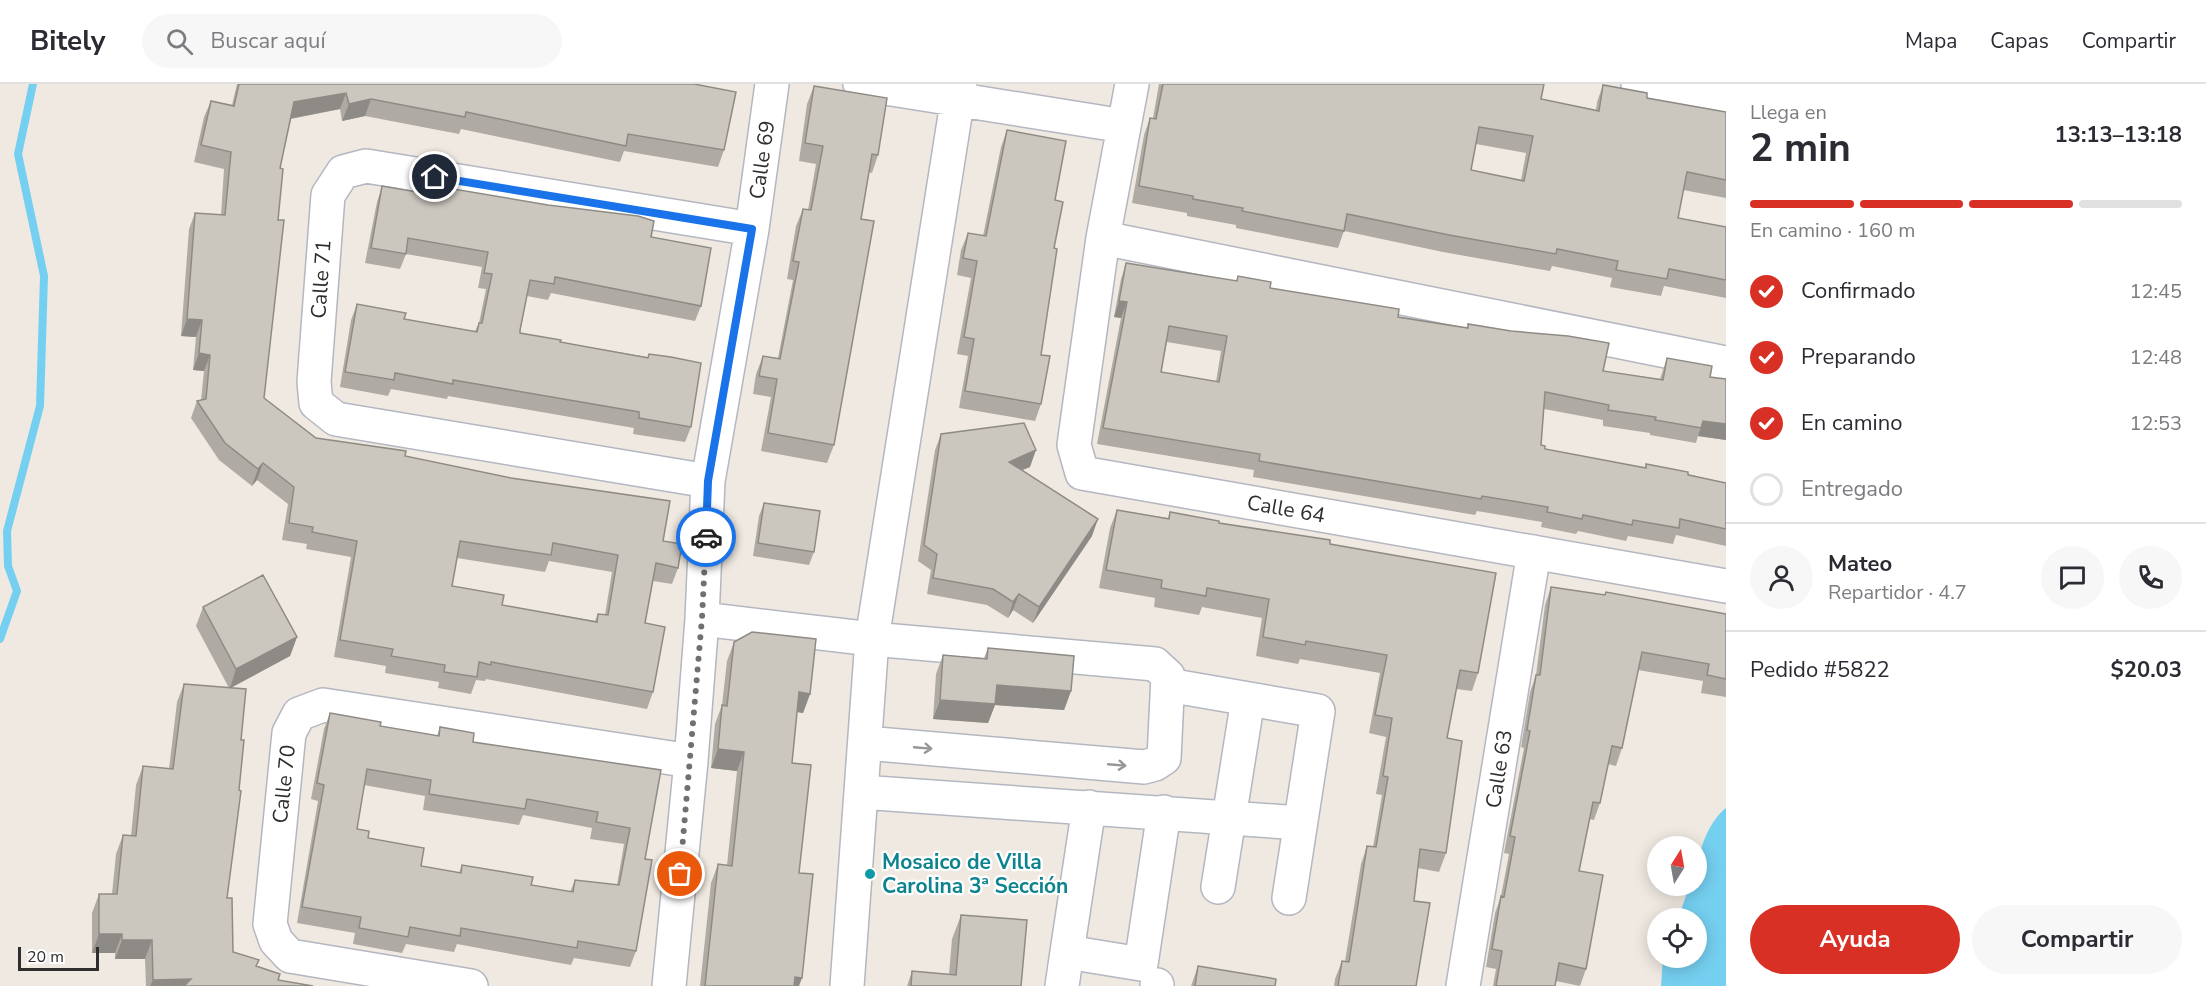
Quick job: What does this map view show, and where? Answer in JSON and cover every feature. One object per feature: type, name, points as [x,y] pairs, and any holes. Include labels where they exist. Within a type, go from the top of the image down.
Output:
[{"type":"street","name":"Calle 69","points":[[669,986],[691,761],[702,618],[708,481],[752,229],[772,84]]},
{"type":"street","points":[[860,84],[959,92],[1124,126]]},
{"type":"street","name":"Calle 64","points":[[1132,84],[1103,238],[1074,445],[1082,473],[1726,586]]},
{"type":"street","points":[[1638,84],[1726,99]]},
{"type":"street","points":[[847,986],[872,639],[959,92]]},
{"type":"street","name":"Calle 71","points":[[708,481],[336,419],[316,403],[314,382],[328,195],[343,172],[366,166],[752,229]]},
{"type":"street","points":[[1103,238],[1726,363]]},
{"type":"street","name":"Calle 63","points":[[1463,986],[1534,552]]},
{"type":"street","points":[[702,618],[872,639],[1155,664],[1168,681],[1248,699],[1318,711],[1289,898]]},
{"type":"street","points":[[865,743],[1144,767],[1164,758],[1168,681]]},
{"type":"street","points":[[1218,887],[1248,699]]},
{"type":"street","name":"Calle 70","points":[[471,986],[290,956],[276,941],[270,924],[289,733],[299,714],[323,705],[691,761]]},
{"type":"street","points":[[861,792],[1300,823]]},
{"type":"street","points":[[1062,986],[1089,807]]},
{"type":"street","points":[[1067,952],[1141,964],[1164,813]]},
{"type":"water","points":[[1726,808],[1726,986],[1661,986],[1662,968],[1707,968],[1707,908],[1682,908],[1686,896],[1707,896],[1706,836]]},
{"type":"building","points":[[239,84],[694,84],[736,92],[724,150],[628,134],[626,146],[466,112],[465,117],[371,99],[349,104],[346,93],[294,102],[280,168],[283,169],[278,220],[284,220],[264,398],[316,438],[406,451],[405,456],[511,478],[670,501],[663,541],[682,544],[678,568],[656,563],[645,623],[665,627],[653,692],[491,662],[491,665],[479,662],[477,677],[444,672],[445,665],[391,656],[393,649],[340,640],[357,541],[312,532],[313,527],[289,523],[294,487],[263,463],[258,469],[225,443],[197,401],[206,399],[210,355],[199,353],[202,320],[187,319],[195,213],[225,215],[231,152],[201,145],[211,101],[234,106]],"holes":[[[460,541],[551,555],[553,543],[618,555],[608,615],[598,614],[597,622],[502,605],[504,595],[452,586]]]},
{"type":"building","points":[[1163,84],[1544,84],[1541,99],[1599,111],[1603,85],[1647,93],[1647,98],[1726,112],[1726,180],[1687,172],[1678,218],[1726,227],[1726,280],[1669,269],[1667,279],[1616,270],[1618,261],[1557,249],[1556,254],[1347,214],[1344,231],[1242,211],[1243,208],[1139,186],[1150,118],[1156,119]],"holes":[[[1479,127],[1533,136],[1524,181],[1471,170]]]},
{"type":"building","points":[[814,86],[887,98],[878,155],[872,154],[861,219],[874,221],[834,445],[768,433],[777,379],[759,376],[763,356],[780,359],[799,262],[793,261],[803,209],[811,210],[823,146],[805,143]]},
{"type":"building","points":[[1007,130],[1066,141],[1055,200],[1063,202],[1054,248],[1057,249],[1041,355],[1050,356],[1041,404],[965,391],[974,339],[964,337],[977,261],[963,258],[968,233],[986,236]]},
{"type":"building","points":[[382,186],[440,196],[442,187],[548,205],[638,216],[654,221],[651,237],[711,248],[701,306],[555,277],[554,284],[530,280],[520,330],[520,333],[561,340],[560,342],[648,358],[649,354],[701,363],[691,427],[639,418],[639,412],[453,380],[453,384],[395,373],[394,380],[345,372],[357,304],[406,313],[404,319],[477,332],[479,323],[482,323],[492,274],[484,273],[488,252],[408,238],[406,254],[371,248]]},
{"type":"building","points":[[1126,263],[1237,281],[1238,276],[1271,282],[1270,288],[1399,309],[1398,317],[1468,328],[1468,324],[1609,343],[1603,371],[1663,380],[1667,358],[1712,366],[1710,377],[1726,379],[1726,424],[1703,421],[1701,428],[1655,420],[1656,417],[1608,410],[1609,405],[1545,392],[1541,445],[1545,446],[1545,449],[1646,468],[1646,464],[1688,472],[1688,475],[1726,483],[1726,529],[1680,519],[1679,528],[1633,520],[1632,525],[1583,515],[1582,519],[1547,512],[1548,507],[1482,496],[1481,499],[1259,461],[1260,454],[1103,428],[1127,302],[1119,301]],"holes":[[[1169,326],[1227,336],[1219,382],[1161,372]]]},
{"type":"building","points":[[1024,423],[1036,450],[1009,462],[1098,519],[1039,607],[1019,594],[1013,602],[993,589],[933,578],[937,554],[924,545],[941,434]]},
{"type":"building","points":[[764,503],[820,511],[814,552],[758,543]]},
{"type":"building","points":[[1117,510],[1169,519],[1170,512],[1219,521],[1219,523],[1330,540],[1330,544],[1496,573],[1478,673],[1460,670],[1447,738],[1462,741],[1446,853],[1420,849],[1414,901],[1430,903],[1416,986],[1338,986],[1342,961],[1349,962],[1367,846],[1376,847],[1388,777],[1383,776],[1392,718],[1375,715],[1387,655],[1306,641],[1305,645],[1263,637],[1269,599],[1207,588],[1206,596],[1161,588],[1162,580],[1106,570]]},
{"type":"building","points":[[263,575],[297,637],[236,669],[203,607]]},
{"type":"building","points":[[1551,587],[1605,595],[1606,592],[1726,614],[1726,679],[1707,675],[1709,664],[1642,652],[1622,748],[1612,746],[1600,803],[1593,802],[1579,871],[1603,875],[1586,969],[1559,963],[1555,986],[1496,986],[1502,951],[1492,949],[1501,896],[1504,897],[1515,837],[1510,836],[1530,731],[1527,730],[1536,675],[1540,675]]},
{"type":"building","points":[[752,632],[816,639],[810,694],[799,692],[792,763],[811,765],[799,873],[813,874],[802,978],[795,977],[794,986],[705,986],[718,864],[732,866],[744,752],[718,749],[722,705],[727,706],[734,642]]},
{"type":"building","points":[[988,648],[1074,656],[1071,691],[997,685],[995,704],[940,700],[943,655],[987,659]]},
{"type":"building","points":[[184,684],[246,689],[241,740],[244,740],[239,790],[241,791],[227,898],[232,898],[233,952],[259,960],[256,966],[280,974],[278,980],[313,986],[184,986],[191,979],[153,980],[152,940],[122,940],[122,934],[99,934],[99,894],[117,894],[123,835],[136,836],[143,766],[173,769]]},
{"type":"building","points":[[330,713],[381,722],[380,726],[439,736],[440,727],[474,733],[473,742],[661,770],[645,859],[652,860],[636,951],[578,941],[577,948],[461,928],[460,936],[410,927],[408,937],[359,928],[361,917],[302,907],[324,785],[317,783]],"holes":[[[367,769],[431,780],[429,794],[525,809],[527,799],[598,812],[596,822],[630,828],[619,885],[575,880],[573,892],[531,885],[533,877],[462,865],[461,873],[421,866],[424,848],[368,838],[369,831],[357,829]]]},
{"type":"building","points":[[961,915],[1027,920],[1021,986],[911,986],[912,971],[956,975]]},
{"type":"building","points":[[1198,966],[1276,979],[1275,986],[1195,986]]},
{"type":"waterway","points":[[0,639],[17,591],[8,566],[7,531],[40,406],[44,276],[18,154],[33,84]]},
{"type":"way so far","points":[[680,874],[691,761],[706,537]]},
{"type":"place","name":"Mosaico de Villa Carolina 3ª Sección","points":[[870,874]]},
{"type":"route","points":[[435,177],[752,229],[708,481],[706,537]]}]
